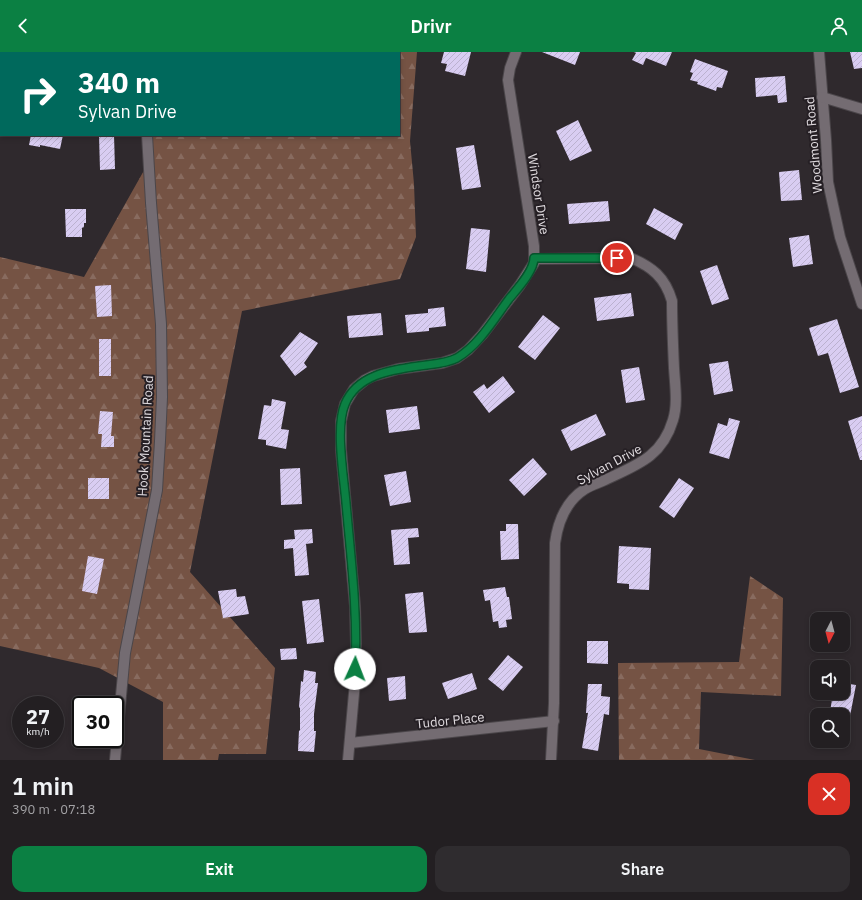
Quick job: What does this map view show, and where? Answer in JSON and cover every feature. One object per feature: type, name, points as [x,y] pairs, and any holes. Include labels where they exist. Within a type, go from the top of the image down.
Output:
[{"type":"street","name":"Windsor Drive","points":[[348,760],[355,682],[356,644],[355,606],[341,450],[341,421],[345,404],[354,389],[365,380],[373,376],[412,367],[442,363],[457,358],[468,350],[482,335],[534,264],[534,246],[508,80],[510,68],[516,52]]},
{"type":"street","name":"Woodmont Road","points":[[819,52],[828,182],[831,202],[840,237],[862,304]]},
{"type":"street","points":[[822,97],[862,109]]},
{"type":"street","name":"Hook Mountain Road","points":[[115,760],[125,652],[157,490],[160,441],[162,397],[161,324],[147,136]]},
{"type":"street","name":"Sylvan Drive","points":[[534,258],[630,258],[643,263],[654,271],[667,287],[672,301],[675,378],[674,414],[660,446],[644,461],[585,489],[574,498],[566,509],[557,528],[555,543],[554,721],[551,760]]},
{"type":"street","name":"Tudor Place","points":[[350,743],[554,721]]},
{"type":"green space","points":[[400,52],[417,52],[410,141],[414,184],[416,237],[400,279],[242,311],[190,572],[275,668],[266,754],[219,754],[218,760],[163,760],[163,702],[99,668],[0,646],[0,257],[84,277],[151,158],[150,136],[400,136]]},
{"type":"green space","points":[[750,576],[783,598],[781,696],[701,692],[699,749],[755,760],[619,760],[618,663],[739,662]]},
{"type":"building","points":[[444,52],[471,52],[465,76],[445,71],[447,64],[441,63]]},
{"type":"building","points":[[542,52],[580,52],[575,65]]},
{"type":"building","points":[[634,52],[672,52],[666,66],[646,58],[643,65],[632,60],[636,53]]},
{"type":"building","points":[[850,52],[862,52],[862,68],[854,69]]},
{"type":"building","points":[[695,59],[728,71],[722,88],[717,87],[716,91],[697,84],[698,82],[690,80],[693,73],[690,72]]},
{"type":"building","points":[[785,76],[787,102],[778,103],[777,95],[756,97],[755,78]]},
{"type":"building","points":[[578,120],[592,151],[570,161],[556,131]]},
{"type":"building","points":[[31,136],[63,136],[60,149],[40,145],[40,147],[29,145]]},
{"type":"building","points":[[99,136],[114,136],[115,169],[100,170]]},
{"type":"building","points":[[474,145],[481,187],[462,190],[456,148]]},
{"type":"building","points":[[799,170],[802,200],[781,201],[779,172]]},
{"type":"building","points":[[608,201],[610,221],[569,224],[567,204]]},
{"type":"building","points":[[654,208],[683,224],[675,240],[646,224]]},
{"type":"building","points":[[65,209],[86,209],[86,223],[84,223],[84,227],[82,228],[82,237],[66,237]]},
{"type":"building","points":[[471,228],[490,230],[486,272],[466,269]]},
{"type":"building","points":[[809,235],[813,264],[793,267],[789,238]]},
{"type":"building","points":[[717,265],[729,299],[712,305],[700,271]]},
{"type":"building","points":[[111,285],[112,316],[97,317],[95,286]]},
{"type":"building","points":[[631,293],[634,316],[597,321],[594,298]]},
{"type":"building","points":[[444,307],[446,326],[429,328],[429,331],[407,333],[405,315],[428,313],[428,309]]},
{"type":"building","points":[[381,313],[383,335],[349,338],[347,316]]},
{"type":"building","points":[[543,315],[560,328],[535,360],[518,347]]},
{"type":"building","points":[[837,319],[859,387],[840,393],[828,353],[818,356],[809,328]]},
{"type":"building","points":[[300,332],[318,343],[304,363],[307,367],[295,376],[280,356]]},
{"type":"building","points":[[99,339],[111,339],[111,376],[99,376]]},
{"type":"building","points":[[728,361],[733,391],[714,395],[709,364]]},
{"type":"building","points":[[639,367],[645,400],[626,403],[621,370]]},
{"type":"building","points":[[503,376],[515,392],[489,413],[473,392],[484,384],[487,389]]},
{"type":"building","points":[[272,399],[286,402],[281,429],[289,430],[286,449],[266,445],[266,440],[258,439],[264,405],[271,406]]},
{"type":"building","points":[[417,406],[420,429],[389,433],[386,410]]},
{"type":"building","points":[[100,411],[113,412],[111,436],[114,436],[114,447],[101,447],[102,434],[98,434]]},
{"type":"building","points":[[596,414],[606,435],[571,451],[561,430]]},
{"type":"building","points":[[862,416],[862,460],[860,460],[848,421]]},
{"type":"building","points":[[729,418],[740,421],[729,459],[709,453],[718,423],[727,426]]},
{"type":"building","points":[[533,458],[547,474],[524,496],[509,480]]},
{"type":"building","points":[[300,468],[302,504],[281,505],[280,469]]},
{"type":"building","points":[[406,471],[411,502],[390,506],[384,475]]},
{"type":"building","points":[[88,478],[109,478],[109,499],[88,499]]},
{"type":"building","points":[[679,478],[694,488],[674,518],[659,507]]},
{"type":"building","points":[[506,524],[518,524],[519,559],[501,560],[500,531],[506,531]]},
{"type":"building","points":[[418,528],[419,537],[408,538],[410,564],[394,565],[391,530]]},
{"type":"building","points":[[312,529],[313,543],[306,544],[309,575],[295,576],[293,548],[284,549],[284,540],[295,539],[294,530]]},
{"type":"building","points":[[619,546],[651,548],[649,590],[629,589],[629,584],[617,583]]},
{"type":"building","points":[[88,556],[104,559],[97,594],[82,591]]},
{"type":"building","points":[[505,587],[507,597],[509,597],[512,619],[506,620],[507,627],[499,628],[498,621],[493,622],[490,600],[485,601],[483,590]]},
{"type":"building","points":[[236,589],[237,597],[245,596],[249,614],[223,618],[218,591]]},
{"type":"building","points":[[423,592],[427,632],[409,633],[405,594]]},
{"type":"building","points":[[319,599],[324,642],[307,644],[302,601]]},
{"type":"building","points":[[587,641],[608,641],[608,664],[587,663]]},
{"type":"building","points":[[296,648],[297,659],[281,660],[280,649]]},
{"type":"building","points":[[508,655],[523,667],[503,691],[488,679]]},
{"type":"building","points":[[304,670],[316,672],[315,683],[318,683],[314,714],[314,731],[316,731],[314,752],[298,751],[299,730],[300,731],[299,707],[301,681],[303,682]]},
{"type":"building","points":[[472,673],[477,689],[448,699],[442,683]]},
{"type":"building","points":[[405,676],[406,699],[389,701],[387,678]]},
{"type":"building","points":[[588,684],[602,684],[601,696],[610,697],[609,715],[604,714],[598,751],[582,748],[588,713],[586,713]]},
{"type":"building","points":[[850,684],[856,685],[850,716],[850,708],[831,708],[832,700],[850,700]]},
{"type":"route","points":[[355,669],[355,606],[341,450],[342,414],[350,395],[359,384],[373,376],[398,369],[442,363],[457,358],[468,350],[482,335],[520,285],[534,264],[534,258],[617,258]]}]
